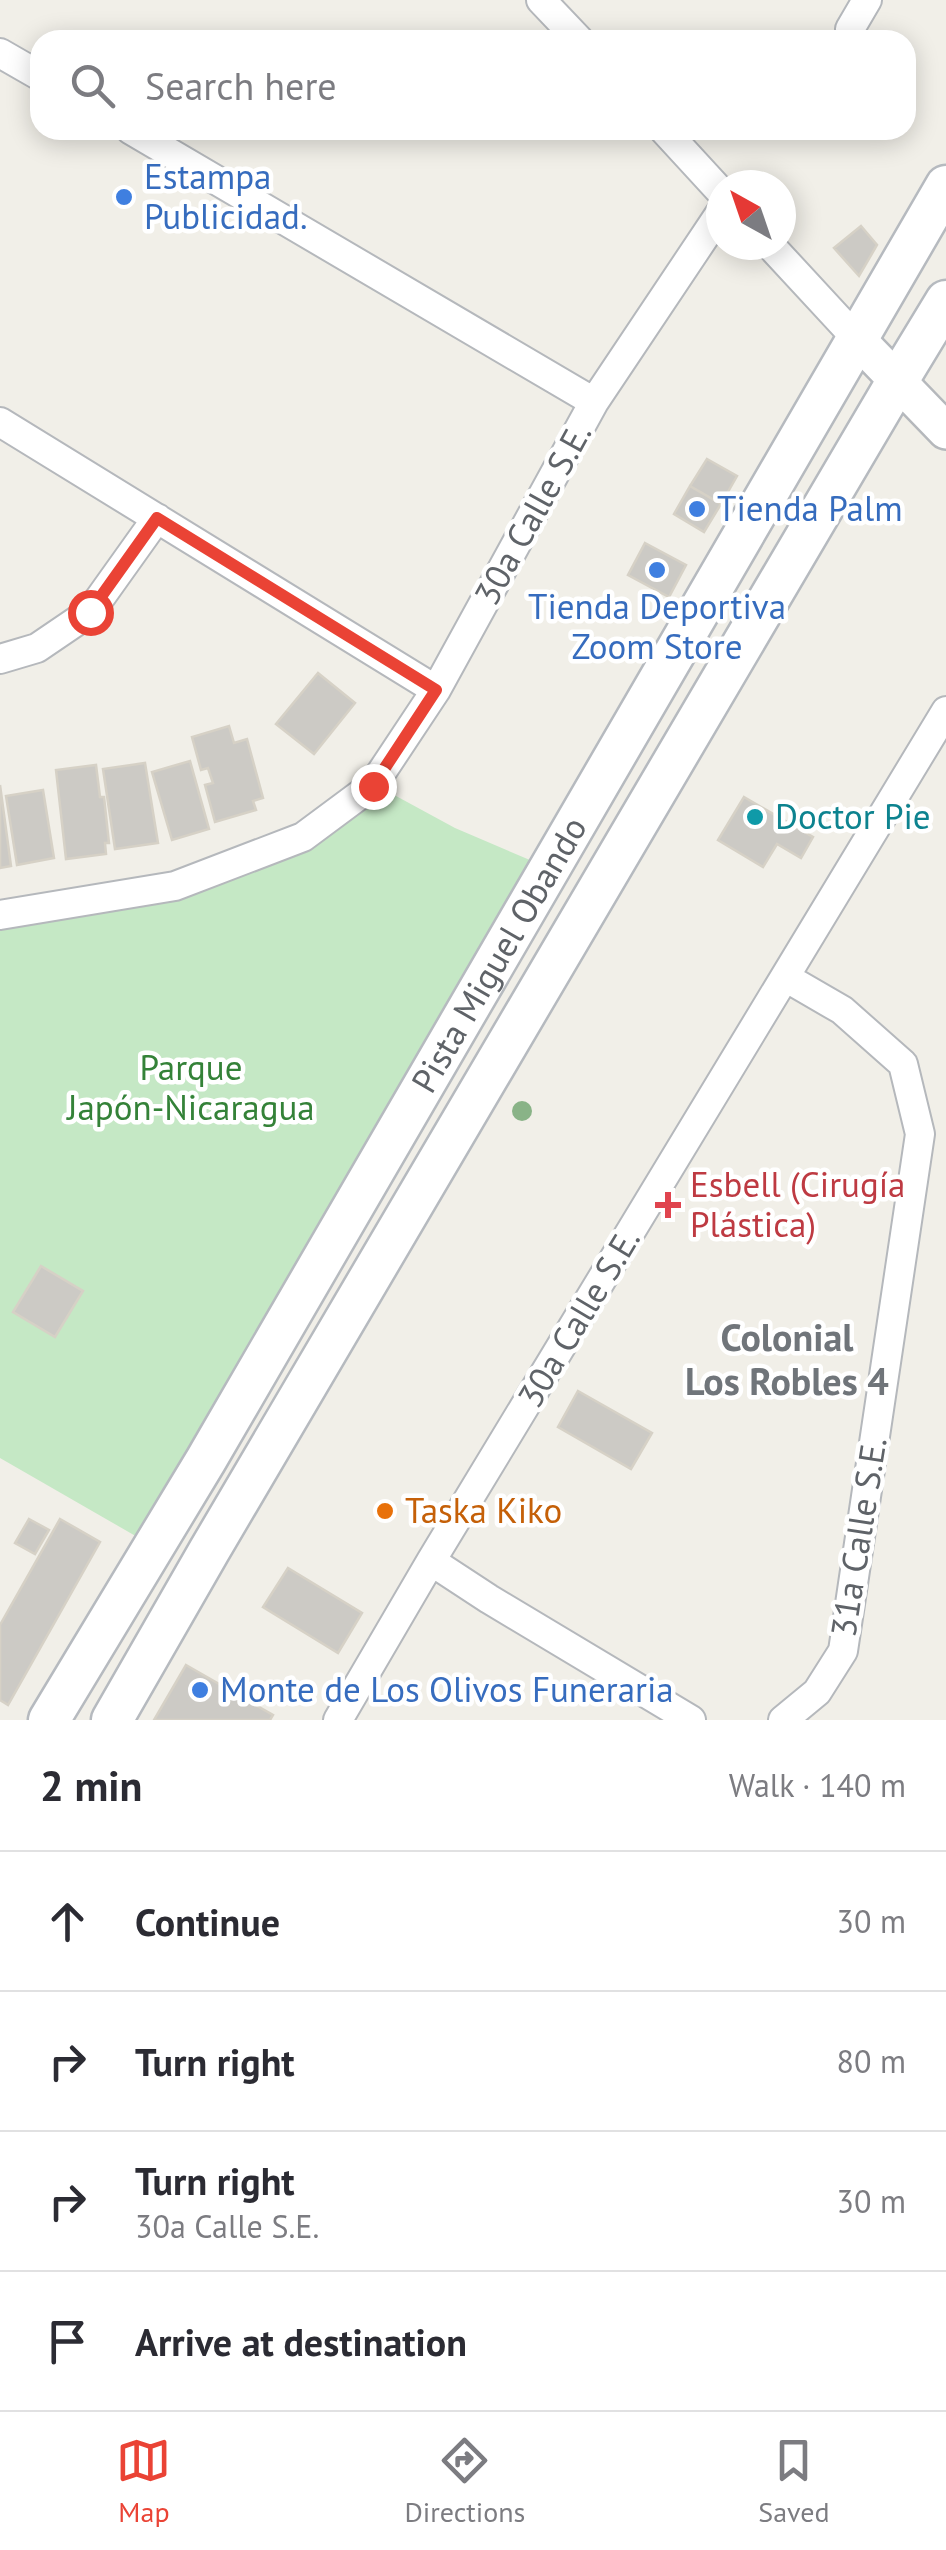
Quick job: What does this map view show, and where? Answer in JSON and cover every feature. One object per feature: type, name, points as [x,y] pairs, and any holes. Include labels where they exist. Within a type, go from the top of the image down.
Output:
[{"type":"main road","name":"Pista Miguel Obando","points":[[49,1720],[206,1460],[946,186]]},
{"type":"main road","name":"Pista Miguel Obando","points":[[112,1720],[946,301]]},
{"type":"street","points":[[541,0],[570,30]]},
{"type":"street","points":[[850,29],[867,0]]},
{"type":"street","points":[[0,53],[30,70]]},
{"type":"street","points":[[148,140],[594,402]]},
{"type":"street","points":[[673,140],[706,176]]},
{"type":"street","name":"30a Calle S.E.","points":[[0,915],[176,886],[303,836],[373,786],[436,690],[594,402],[706,234]]},
{"type":"street","points":[[784,260],[946,430]]},
{"type":"street","points":[[0,422],[436,690]]},
{"type":"street","points":[[0,659],[37,648],[90,612],[157,518]]},
{"type":"street","name":"30a Calle S.E.","points":[[338,1720],[946,711]]},
{"type":"street","name":"31a Calle S.E.","points":[[783,1720],[817,1692],[843,1651],[920,1134],[903,1064],[842,1010],[785,978]]},
{"type":"street","points":[[431,1562],[692,1720]]},
{"type":"green space","name":"Parque Japón-Nicaragua","points":[[385,790],[455,828],[544,866],[146,1542],[0,1458],[0,926],[181,895]]},
{"type":"building","points":[[861,226],[877,245],[859,276],[834,248]]},
{"type":"building","points":[[707,459],[737,476],[721,504],[690,486]]},
{"type":"building","name":"Tienda Palm","points":[[690,486],[721,504],[704,532],[674,514]]},
{"type":"building","name":"Tienda Deportiva Zoom Store","points":[[645,543],[686,565],[669,597],[628,575]]},
{"type":"building","points":[[318,673],[355,703],[314,754],[276,724]]},
{"type":"building","points":[[229,726],[234,743],[247,739],[263,798],[253,801],[256,810],[215,822],[205,785],[213,783],[208,768],[201,770],[192,737]]},
{"type":"building","points":[[190,761],[209,829],[172,840],[152,772]]},
{"type":"building","points":[[145,763],[158,843],[115,849],[103,769]]},
{"type":"building","points":[[96,765],[100,797],[104,797],[109,843],[105,843],[106,854],[66,859],[56,770]]},
{"type":"building","points":[[0,785],[11,866],[0,868]]},
{"type":"building","points":[[43,790],[54,858],[17,865],[6,796]]},
{"type":"building","name":"Doctor Pie","points":[[744,797],[813,837],[801,858],[777,844],[763,867],[718,840]]},
{"type":"building","points":[[41,1266],[83,1291],[55,1337],[13,1312]]},
{"type":"building","points":[[578,1391],[652,1433],[631,1469],[558,1427]]},
{"type":"building","points":[[29,1519],[49,1530],[35,1554],[15,1543]]},
{"type":"building","points":[[60,1519],[100,1542],[8,1705],[0,1700],[0,1625]]},
{"type":"building","points":[[288,1568],[362,1613],[338,1653],[263,1607]]},
{"type":"building","name":"Monte de Los Olivos Funeraria","points":[[186,1665],[273,1715],[270,1720],[154,1720]]},
{"type":"place","name":"Estampa Publicidad.","points":[[124,197]]},
{"type":"place","name":"Tienda Palm","points":[[697,509]]},
{"type":"place","name":"Tienda Deportiva Zoom Store","points":[[657,570]]},
{"type":"place","name":"Doctor Pie","points":[[755,817]]},
{"type":"place","name":"Esbell (Cirugía Plástica)","points":[[668,1205]]},
{"type":"place","name":"Taska Kiko","points":[[385,1511]]},
{"type":"place","name":"Monte de Los Olivos Funeraria","points":[[200,1690]]},
{"type":"district","name":"Colonial Los Robles 4","points":[[787,1360]]},
{"type":"route","points":[[90,612],[157,518],[436,690],[373,786]]}]
